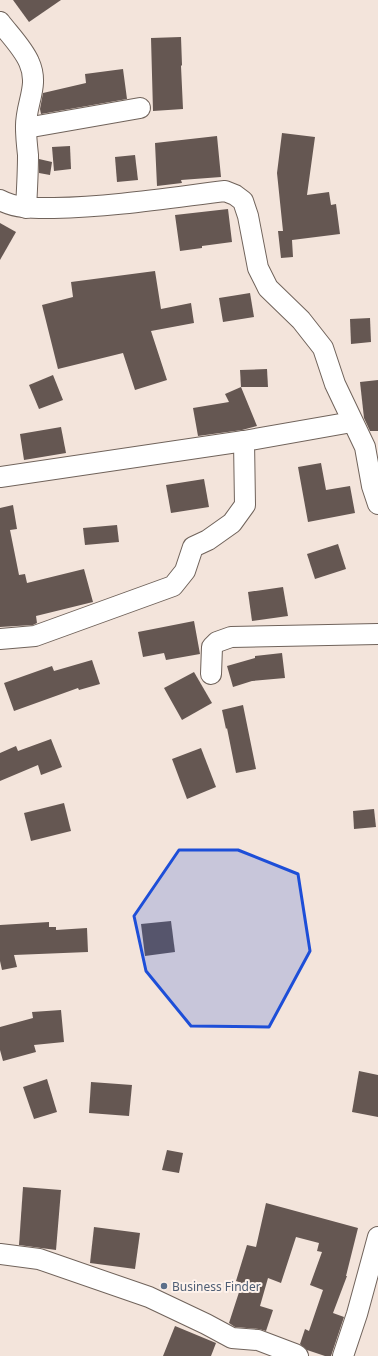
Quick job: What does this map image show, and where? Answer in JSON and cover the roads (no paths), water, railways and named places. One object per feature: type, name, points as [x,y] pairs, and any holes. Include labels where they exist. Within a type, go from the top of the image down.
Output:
[{"type":"street","points":[[0,22],[29,61],[34,87],[26,115],[28,155],[26,208]]},
{"type":"street","points":[[26,128],[140,108]]},
{"type":"street","points":[[0,200],[8,204],[26,208],[84,207],[225,191],[236,195],[243,201],[248,216],[258,268],[268,288],[301,320],[323,348],[335,384],[352,422],[372,447],[372,486],[378,504]]},
{"type":"street","points":[[0,477],[244,441],[352,422]]},
{"type":"street","points":[[0,639],[35,636],[174,586],[185,571],[193,547],[208,540],[232,523],[245,505],[244,441]]},
{"type":"street","points":[[211,674],[212,647],[217,642],[231,637],[378,634]]},
{"type":"street","points":[[343,1356],[357,1314],[378,1237]]},
{"type":"street","points":[[0,1254],[40,1259],[149,1297],[232,1338],[258,1340],[298,1356]]},
{"type":"place","name":"Business Finder","points":[[164,1286]]}]
